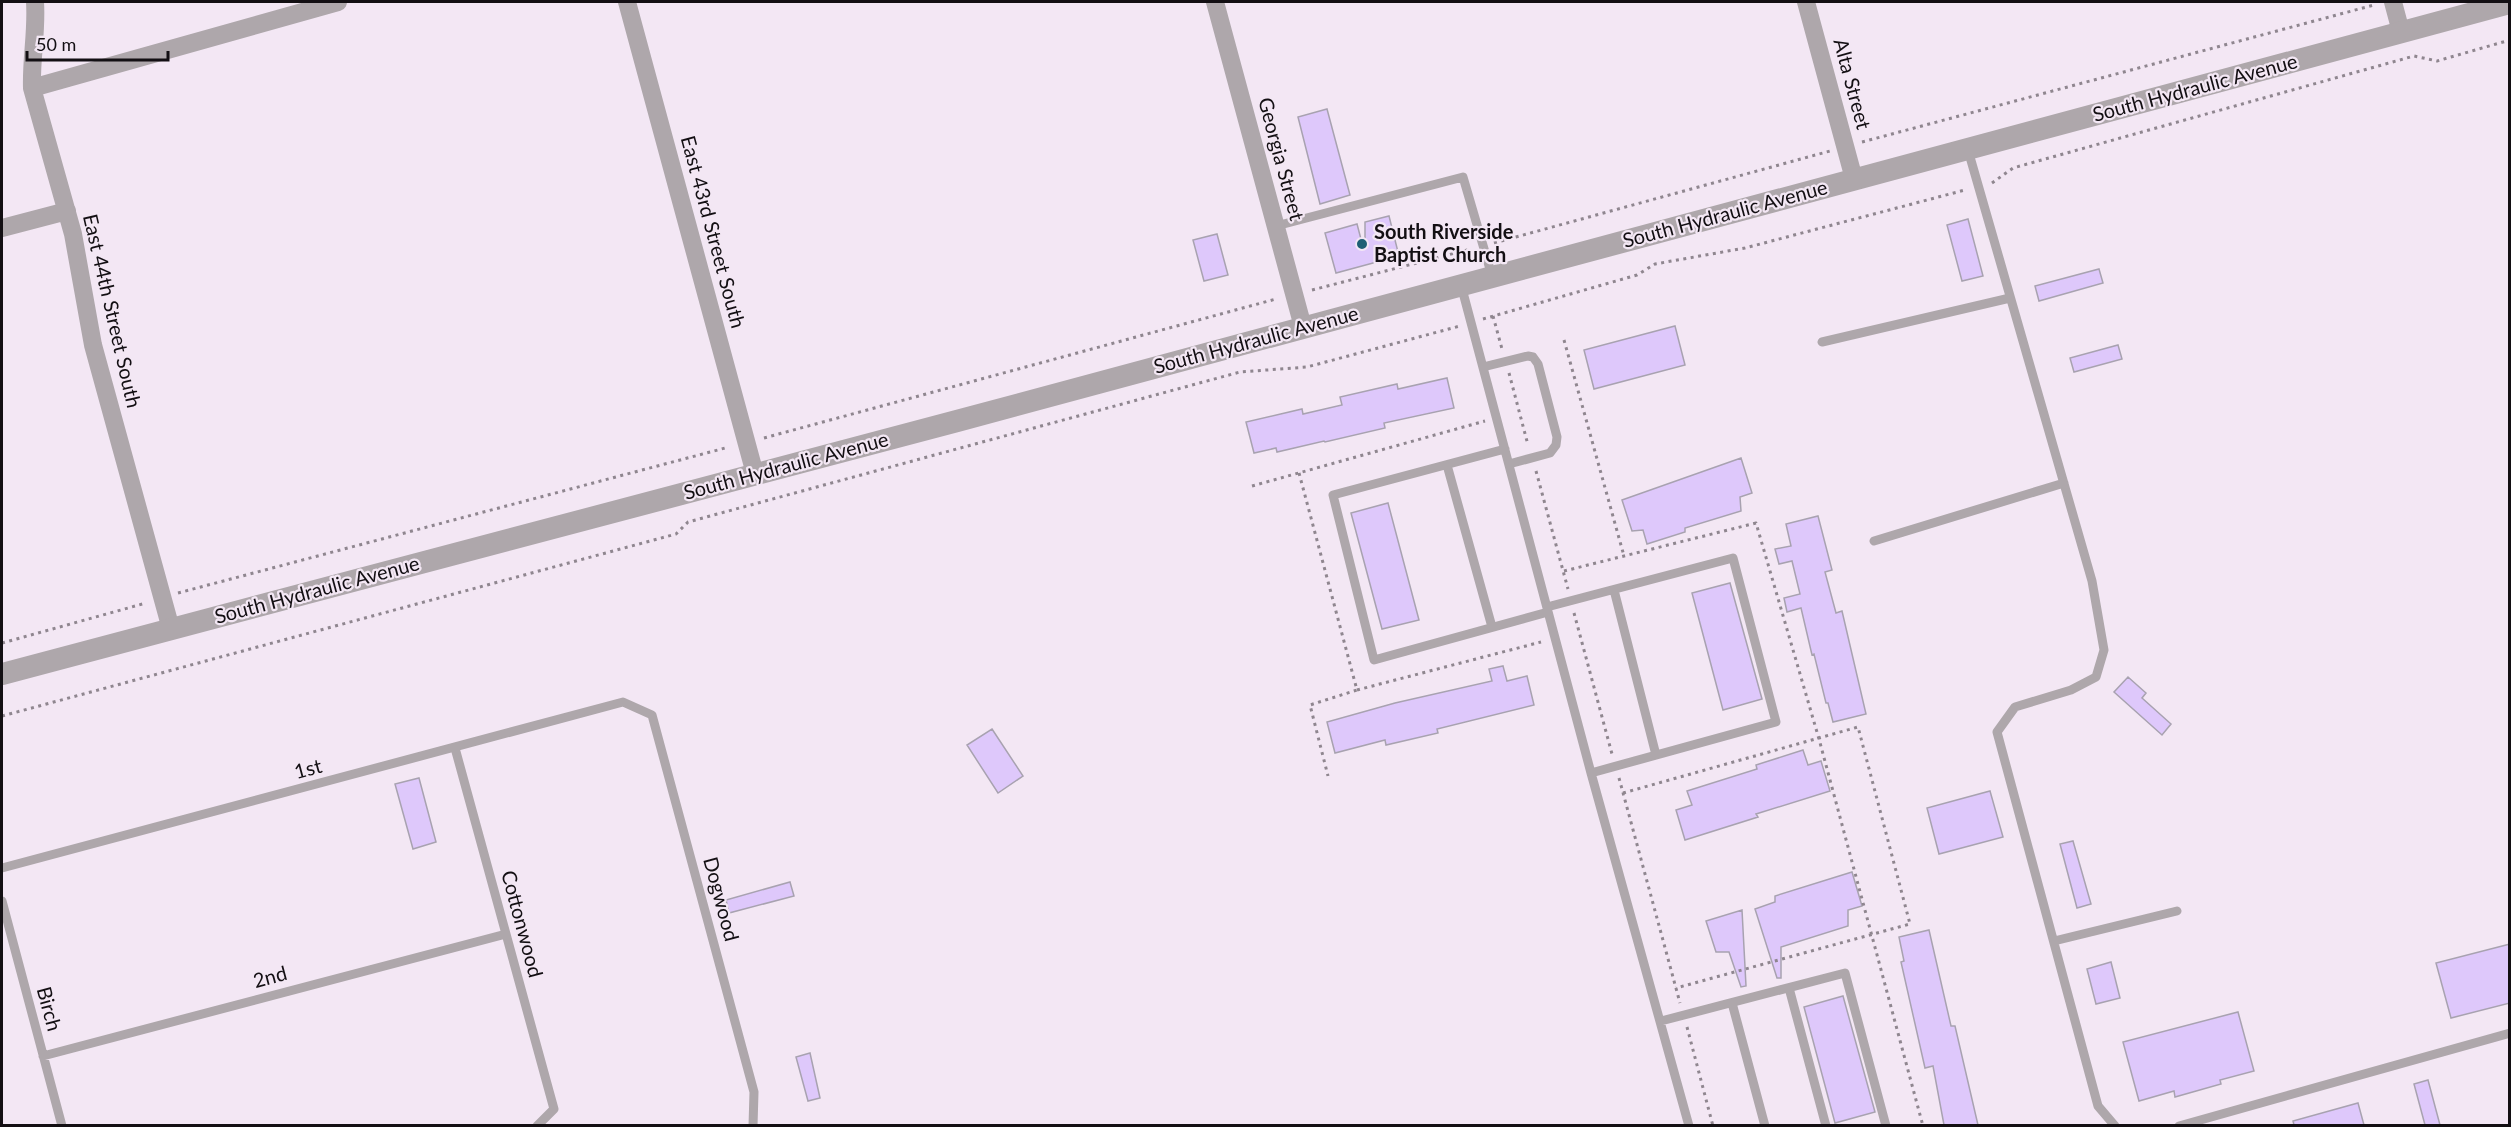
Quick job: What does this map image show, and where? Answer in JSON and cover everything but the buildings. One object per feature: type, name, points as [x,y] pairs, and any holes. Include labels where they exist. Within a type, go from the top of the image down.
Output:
[{"type":"street","name":"East 44th Street South","points":[[35,2],[36,29],[32,88],[79,259],[84,302],[93,345],[171,629]]},
{"type":"street","points":[[32,88],[338,2]]},
{"type":"street","name":"East 43rd Street South","points":[[627,2],[755,474]]},
{"type":"street","name":"Georgia Street","points":[[1215,2],[1303,327]]},
{"type":"street","name":"Alta Street","points":[[1806,2],[1854,179]]},
{"type":"street","points":[[2386,3],[2402,32]]},
{"type":"street","name":"South Hydraulic Avenue","points":[[2,674],[2510,3]]},
{"type":"street","points":[[2,228],[67,211]]},
{"type":"lane","points":[[1967,149],[2092,581],[2104,650],[2096,677],[2071,690],[2015,707],[1997,732],[2098,1106],[2115,1125]]},
{"type":"lane","points":[[1276,226],[1463,177],[1492,276]]},
{"type":"lane","points":[[1461,285],[1591,773],[1689,1125]]},
{"type":"lane","points":[[1821,342],[2010,298]]},
{"type":"lane","points":[[1483,367],[1528,356],[1533,357],[1538,364],[1557,437],[1556,445],[1550,453],[1509,464]]},
{"type":"lane","points":[[1505,449],[1333,495],[1374,660],[1492,627],[1571,601],[1732,558],[1776,722],[1591,773]]},
{"type":"lane","points":[[1447,465],[1492,627]]},
{"type":"lane","points":[[1874,541],[2064,483]]},
{"type":"lane","points":[[1614,590],[1656,755]]},
{"type":"lane","name":"1st","points":[[2,868],[623,702]]},
{"type":"lane","name":"Dogwood","points":[[623,702],[652,715],[754,1092],[753,1125]]},
{"type":"lane","name":"Cottonwood","points":[[455,748],[554,1109],[537,1125]]},
{"type":"lane","name":"Birch","points":[[2,902],[62,1125]]},
{"type":"lane","points":[[2054,941],[2177,911]]},
{"type":"lane","name":"2nd","points":[[43,1056],[506,934]]},
{"type":"lane","points":[[1661,1022],[1845,973],[1886,1125]]},
{"type":"lane","points":[[1789,988],[1826,1125]]},
{"type":"lane","points":[[1732,1003],[1765,1125]]},
{"type":"lane","points":[[2179,1125],[2510,1033]]},
{"type":"path","points":[[2,643],[162,598],[2386,3]]},
{"type":"path","points":[[2,716],[676,534],[688,522],[1240,372],[1306,367],[1637,275],[1655,264],[1745,248],[1996,182],[2013,168],[2414,56],[2437,61],[2510,40]]},
{"type":"path","points":[[1493,316],[1713,1125]]},
{"type":"path","points":[[1564,340],[1624,556]]},
{"type":"path","points":[[1252,486],[1487,421]]},
{"type":"path","points":[[1299,473],[1357,690]]},
{"type":"path","points":[[1563,572],[1756,524],[1819,739],[1923,1125]]},
{"type":"path","points":[[1328,776],[1310,705],[1357,690],[1545,641]]},
{"type":"path","points":[[1623,793],[1858,727],[1910,924],[1676,988]]},
{"type":"place","name":"South Riverside Baptist Church","points":[[1362,244]]}]
